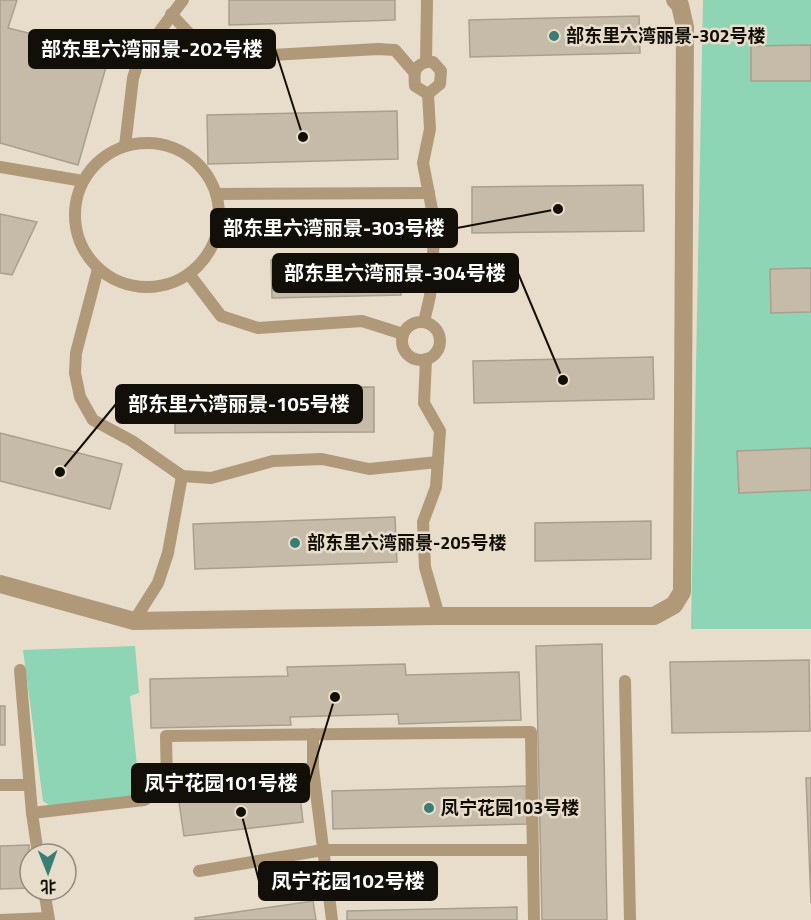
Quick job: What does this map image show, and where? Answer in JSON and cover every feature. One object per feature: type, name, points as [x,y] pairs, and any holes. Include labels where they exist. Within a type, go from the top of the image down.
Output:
[{"type":"street","points":[[0,584],[134,621],[439,616],[654,616],[674,605],[682,592],[685,27],[680,5],[675,0]]},
{"type":"lane","points":[[125,146],[134,78],[139,59],[183,0]]},
{"type":"lane","points":[[426,62],[427,0]]},
{"type":"lane","points":[[171,15],[202,47],[235,57],[378,49],[395,51],[414,72]]},
{"type":"lane","points":[[433,62],[441,71],[440,84],[428,94],[415,86],[414,72],[418,65],[433,62]]},
{"type":"lane","points":[[424,322],[430,296],[435,225],[423,163],[430,129],[428,94]]},
{"type":"lane","points":[[147,143],[170,147],[190,157],[206,173],[216,194],[219,211],[218,228],[208,254],[189,274],[172,283],[153,288],[133,286],[114,280],[98,269],[83,250],[75,227],[75,204],[83,181],[94,166],[108,154],[125,146],[147,143]]},
{"type":"lane","points":[[0,167],[83,181]]},
{"type":"lane","points":[[216,194],[429,193]]},
{"type":"lane","points":[[218,228],[435,225]]},
{"type":"lane","points":[[98,269],[76,353],[75,374],[80,397],[93,420],[132,441],[182,476],[211,478],[273,461],[322,459],[369,469],[438,462]]},
{"type":"lane","points":[[189,274],[221,316],[258,328],[362,321],[403,334]]},
{"type":"lane","points":[[424,322],[435,327],[441,338],[438,351],[426,359],[410,356],[403,346],[403,334],[411,324],[424,322]]},
{"type":"lane","points":[[426,359],[424,403],[440,431],[436,487],[423,522],[425,567],[439,616]]},
{"type":"lane","points":[[134,621],[158,583],[168,553],[182,476]]},
{"type":"lane","points":[[20,670],[28,784],[36,842]]},
{"type":"lane","points":[[625,681],[630,920]]},
{"type":"lane","points":[[167,786],[165,736],[531,732],[534,920]]},
{"type":"lane","points":[[313,734],[313,768],[332,920]]},
{"type":"lane","points":[[32,813],[144,800],[167,786],[313,768]]},
{"type":"lane","points":[[0,785],[28,784]]},
{"type":"lane","points":[[199,871],[323,850],[533,850]]},
{"type":"lane","points":[[0,920],[49,919],[46,902]]},
{"type":"green space","points":[[703,0],[811,0],[811,629],[691,629]]},
{"type":"green space","points":[[135,646],[139,693],[130,696],[139,786],[129,798],[52,807],[43,801],[23,650]]},
{"type":"building","points":[[0,0],[17,0],[8,28],[110,53],[78,165],[0,143]]},
{"type":"building","points":[[229,0],[395,0],[395,20],[229,25]]},
{"type":"building","name":"部东里六湾丽景-302号楼","points":[[639,16],[640,53],[470,57],[469,20]]},
{"type":"building","points":[[811,45],[811,81],[751,81],[751,46]]},
{"type":"building","points":[[397,111],[398,159],[208,164],[207,115]]},
{"type":"building","points":[[643,185],[644,231],[472,233],[472,187]]},
{"type":"building","points":[[0,214],[37,222],[12,275],[0,273]]},
{"type":"building","points":[[400,257],[401,295],[272,298],[271,260]]},
{"type":"building","points":[[811,268],[811,312],[771,313],[770,269]]},
{"type":"building","points":[[653,357],[654,399],[474,403],[473,361]]},
{"type":"building","points":[[374,387],[374,432],[175,433],[175,388]]},
{"type":"building","points":[[0,433],[122,464],[110,509],[0,481]]},
{"type":"building","points":[[811,448],[811,490],[739,493],[737,451]]},
{"type":"building","name":"部东里六湾丽景-205号楼","points":[[395,517],[397,562],[195,569],[193,524]]},
{"type":"building","points":[[651,521],[651,559],[535,561],[535,523]]},
{"type":"building","points":[[602,644],[607,920],[542,920],[536,646]]},
{"type":"building","points":[[809,660],[810,731],[672,733],[670,662]]},
{"type":"building","points":[[405,664],[406,675],[519,672],[521,720],[399,724],[398,714],[290,717],[291,725],[151,728],[150,679],[288,676],[287,667]]},
{"type":"building","points":[[0,706],[5,706],[5,745],[0,745]]},
{"type":"building","points":[[806,778],[811,778],[811,903]]},
{"type":"building","name":"凤宁花园103号楼","points":[[526,786],[527,824],[333,829],[332,791]]},
{"type":"building","points":[[299,787],[303,822],[184,836],[179,802]]},
{"type":"building","points":[[18,845],[18,888],[0,889],[0,846]]},
{"type":"building","points":[[313,901],[316,920],[195,920],[195,918]]},
{"type":"building","points":[[517,907],[517,920],[347,920],[347,911]]},
{"type":"place","name":"部东里六湾丽景-302号楼","points":[[554,36]]},
{"type":"place","name":"部东里六湾丽景-202号楼","points":[[303,137]]},
{"type":"place","name":"部东里六湾丽景-303号楼","points":[[558,209]]},
{"type":"place","name":"部东里六湾丽景-304号楼","points":[[563,380]]},
{"type":"place","name":"部东里六湾丽景-105号楼","points":[[60,472]]},
{"type":"place","name":"部东里六湾丽景-205号楼","points":[[295,543]]},
{"type":"place","name":"凤宁花园101号楼","points":[[335,697]]},
{"type":"place","name":"凤宁花园103号楼","points":[[429,808]]},
{"type":"place","name":"凤宁花园102号楼","points":[[241,812]]}]
